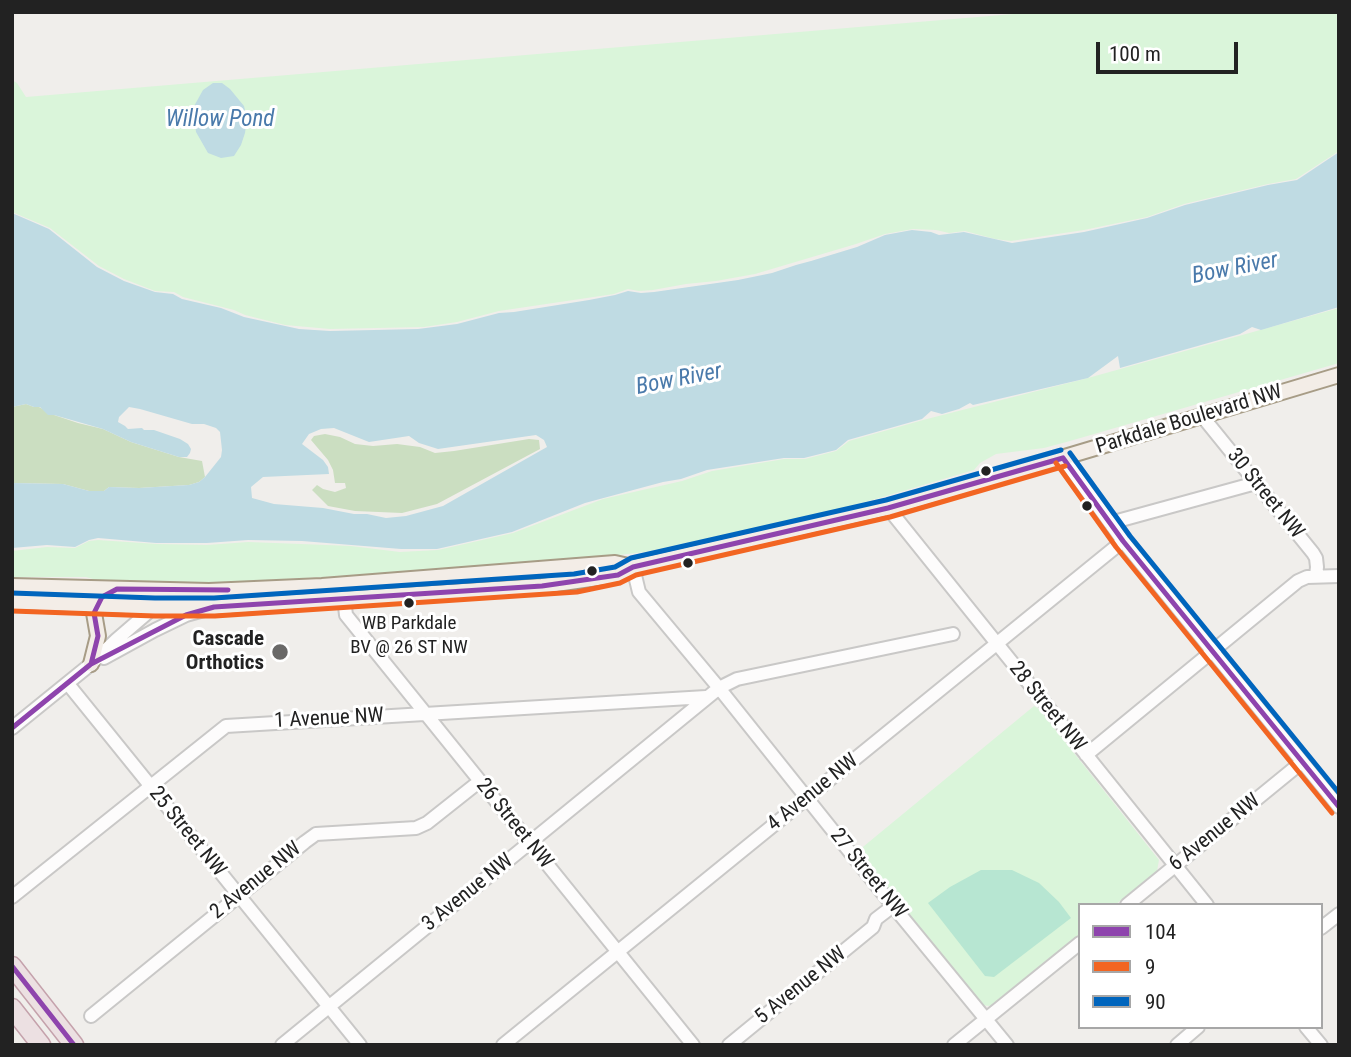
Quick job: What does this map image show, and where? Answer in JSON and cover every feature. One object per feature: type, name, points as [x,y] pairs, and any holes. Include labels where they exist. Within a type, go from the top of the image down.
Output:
[{"type":"highway","points":[[12,966],[74,1045]]},
{"type":"highway","points":[[12,1009],[41,1045]]},
{"type":"main road","name":"Parkdale Boulevard NW","points":[[12,602],[214,607],[575,583],[618,575],[633,567],[888,508],[1339,375]]},
{"type":"main road","name":"Parkdale Boulevard NW","points":[[12,586],[174,590],[322,586],[615,563],[633,567]]},
{"type":"main road","points":[[91,664],[97,636],[94,613],[102,597],[117,589]]},
{"type":"main road","points":[[71,604],[94,622]]},
{"type":"street","name":"30 Street NW","points":[[1202,416],[1313,553],[1316,558],[1316,576]]},
{"type":"street","points":[[1063,458],[1123,541],[1339,807]]},
{"type":"street","points":[[1110,523],[1256,483]]},
{"type":"street","name":"28 Street NW","points":[[888,508],[1205,903]]},
{"type":"street","name":"4 Avenue NW","points":[[503,1045],[1123,541]]},
{"type":"street","name":"27 Street NW","points":[[633,567],[639,592],[1007,1045]]},
{"type":"street","points":[[1086,755],[1298,581],[1307,577],[1339,576]]},
{"type":"street","points":[[12,729],[68,684],[174,590]]},
{"type":"street","name":"26 Street NW","points":[[344,598],[346,615],[694,1045]]},
{"type":"street","points":[[91,664],[186,615],[214,607]]},
{"type":"street","points":[[719,688],[737,679],[953,634]]},
{"type":"street","name":"25 Street NW","points":[[68,684],[360,1045]]},
{"type":"street","name":"3 Avenue NW","points":[[282,1045],[719,688]]},
{"type":"street","name":"1 Avenue NW","points":[[12,897],[226,726],[706,697]]},
{"type":"street","name":"6 Avenue NW","points":[[1129,903],[1302,762]]},
{"type":"street","name":"2 Avenue NW","points":[[91,1016],[316,834],[416,828],[427,823],[480,780]]},
{"type":"street","name":"5 Avenue NW","points":[[729,1045],[873,927],[876,919],[895,909]]},
{"type":"street","points":[[1323,926],[1339,914]]},
{"type":"street","points":[[954,1045],[1078,945]]},
{"type":"street","points":[[1177,1045],[1196,1029]]},
{"type":"street","points":[[1309,1029],[1321,1045]]},
{"type":"green space","points":[[1037,12],[1339,12],[1339,151],[1296,179],[1084,230],[1011,241],[965,231],[949,233],[913,229],[885,234],[755,274],[653,290],[628,289],[614,294],[499,311],[424,327],[330,329],[285,325],[183,297],[174,292],[155,291],[99,266],[50,228],[12,212],[12,80],[26,97]]},
{"type":"green space","points":[[1339,308],[1339,363],[1044,448],[996,454],[980,463],[974,470],[876,499],[645,552],[440,571],[189,584],[100,581],[86,577],[12,577],[12,551],[47,547],[75,548],[98,540],[207,545],[248,542],[301,544],[400,552],[438,550],[513,533],[603,499],[682,481],[712,471],[784,459],[805,459],[836,451],[849,441]]},
{"type":"green space","points":[[26,404],[103,429],[131,442],[202,461],[205,477],[189,485],[109,487],[104,491],[89,491],[63,484],[12,483],[12,407]]},
{"type":"green space","points":[[325,434],[355,444],[397,444],[420,447],[435,453],[529,439],[539,440],[540,449],[437,504],[402,513],[355,511],[328,506],[312,490],[317,485],[335,492],[346,488],[345,483],[335,483],[328,460],[311,440],[314,436]]},
{"type":"green space","points":[[1034,706],[1159,860],[1157,871],[1117,903],[1078,903],[1078,936],[990,1006],[981,1005],[858,851]]},
{"type":"green space","points":[[981,870],[1012,870],[1039,883],[1071,918],[994,977],[985,976],[928,903]]},
{"type":"water","name":"Willow Pond","points":[[213,83],[222,83],[244,106],[247,118],[245,133],[234,156],[221,158],[208,153],[196,132],[193,108],[203,90]]},
{"type":"water","name":"Bow River","points":[[1339,152],[1339,307],[1261,330],[1252,327],[1240,334],[1120,368],[1118,356],[1088,378],[973,405],[970,403],[942,414],[931,411],[922,419],[848,440],[836,450],[804,458],[784,458],[707,470],[585,503],[512,532],[437,549],[401,549],[302,541],[156,543],[98,538],[75,547],[47,545],[12,548],[12,483],[63,484],[89,491],[104,491],[109,487],[189,485],[205,477],[221,457],[222,450],[220,432],[216,428],[140,409],[129,407],[119,417],[118,422],[128,429],[154,430],[180,439],[191,449],[187,457],[131,442],[103,429],[48,415],[40,407],[26,404],[12,407],[12,213],[49,229],[97,267],[124,281],[155,292],[173,294],[244,317],[299,329],[418,329],[628,291],[654,292],[738,280],[772,273],[857,247],[885,235],[912,230],[939,235],[964,232],[1012,243],[1084,232],[1147,218],[1185,205],[1297,180]],"holes":[[[334,428],[369,442],[409,436],[419,443],[438,449],[536,435],[544,440],[547,447],[443,506],[406,516],[386,518],[323,508],[274,504],[252,498],[251,487],[263,477],[329,474],[323,460],[302,444],[309,434]]]},
{"type":"transit line","name":"90","points":[[12,593],[214,598],[574,574],[615,567],[631,558],[886,500],[1061,450]]},
{"type":"transit line","name":"90","points":[[1070,453],[1130,536],[1339,793]]},
{"type":"transit line","name":"104","points":[[1063,458],[1123,541],[1339,807]]},
{"type":"transit line","name":"104","points":[[12,728],[91,664],[186,615],[214,607],[542,586],[618,575],[633,567],[888,508],[1063,458]]},
{"type":"transit line","name":"9","points":[[1056,463],[1116,547],[1332,813]]},
{"type":"transit line","name":"9","points":[[12,611],[215,616],[577,592],[620,583],[636,575],[890,517],[1065,466]]},
{"type":"transit line","name":"104","points":[[91,664],[98,636],[94,613],[102,597],[117,589],[228,590]]},
{"type":"transit line","name":"104","points":[[12,966],[74,1045]]},
{"type":"place","name":"WB Parkdale BV @ 26 ST NW","points":[[409,603]]},
{"type":"place","name":"Cascade Orthotics","points":[[280,652]]}]
